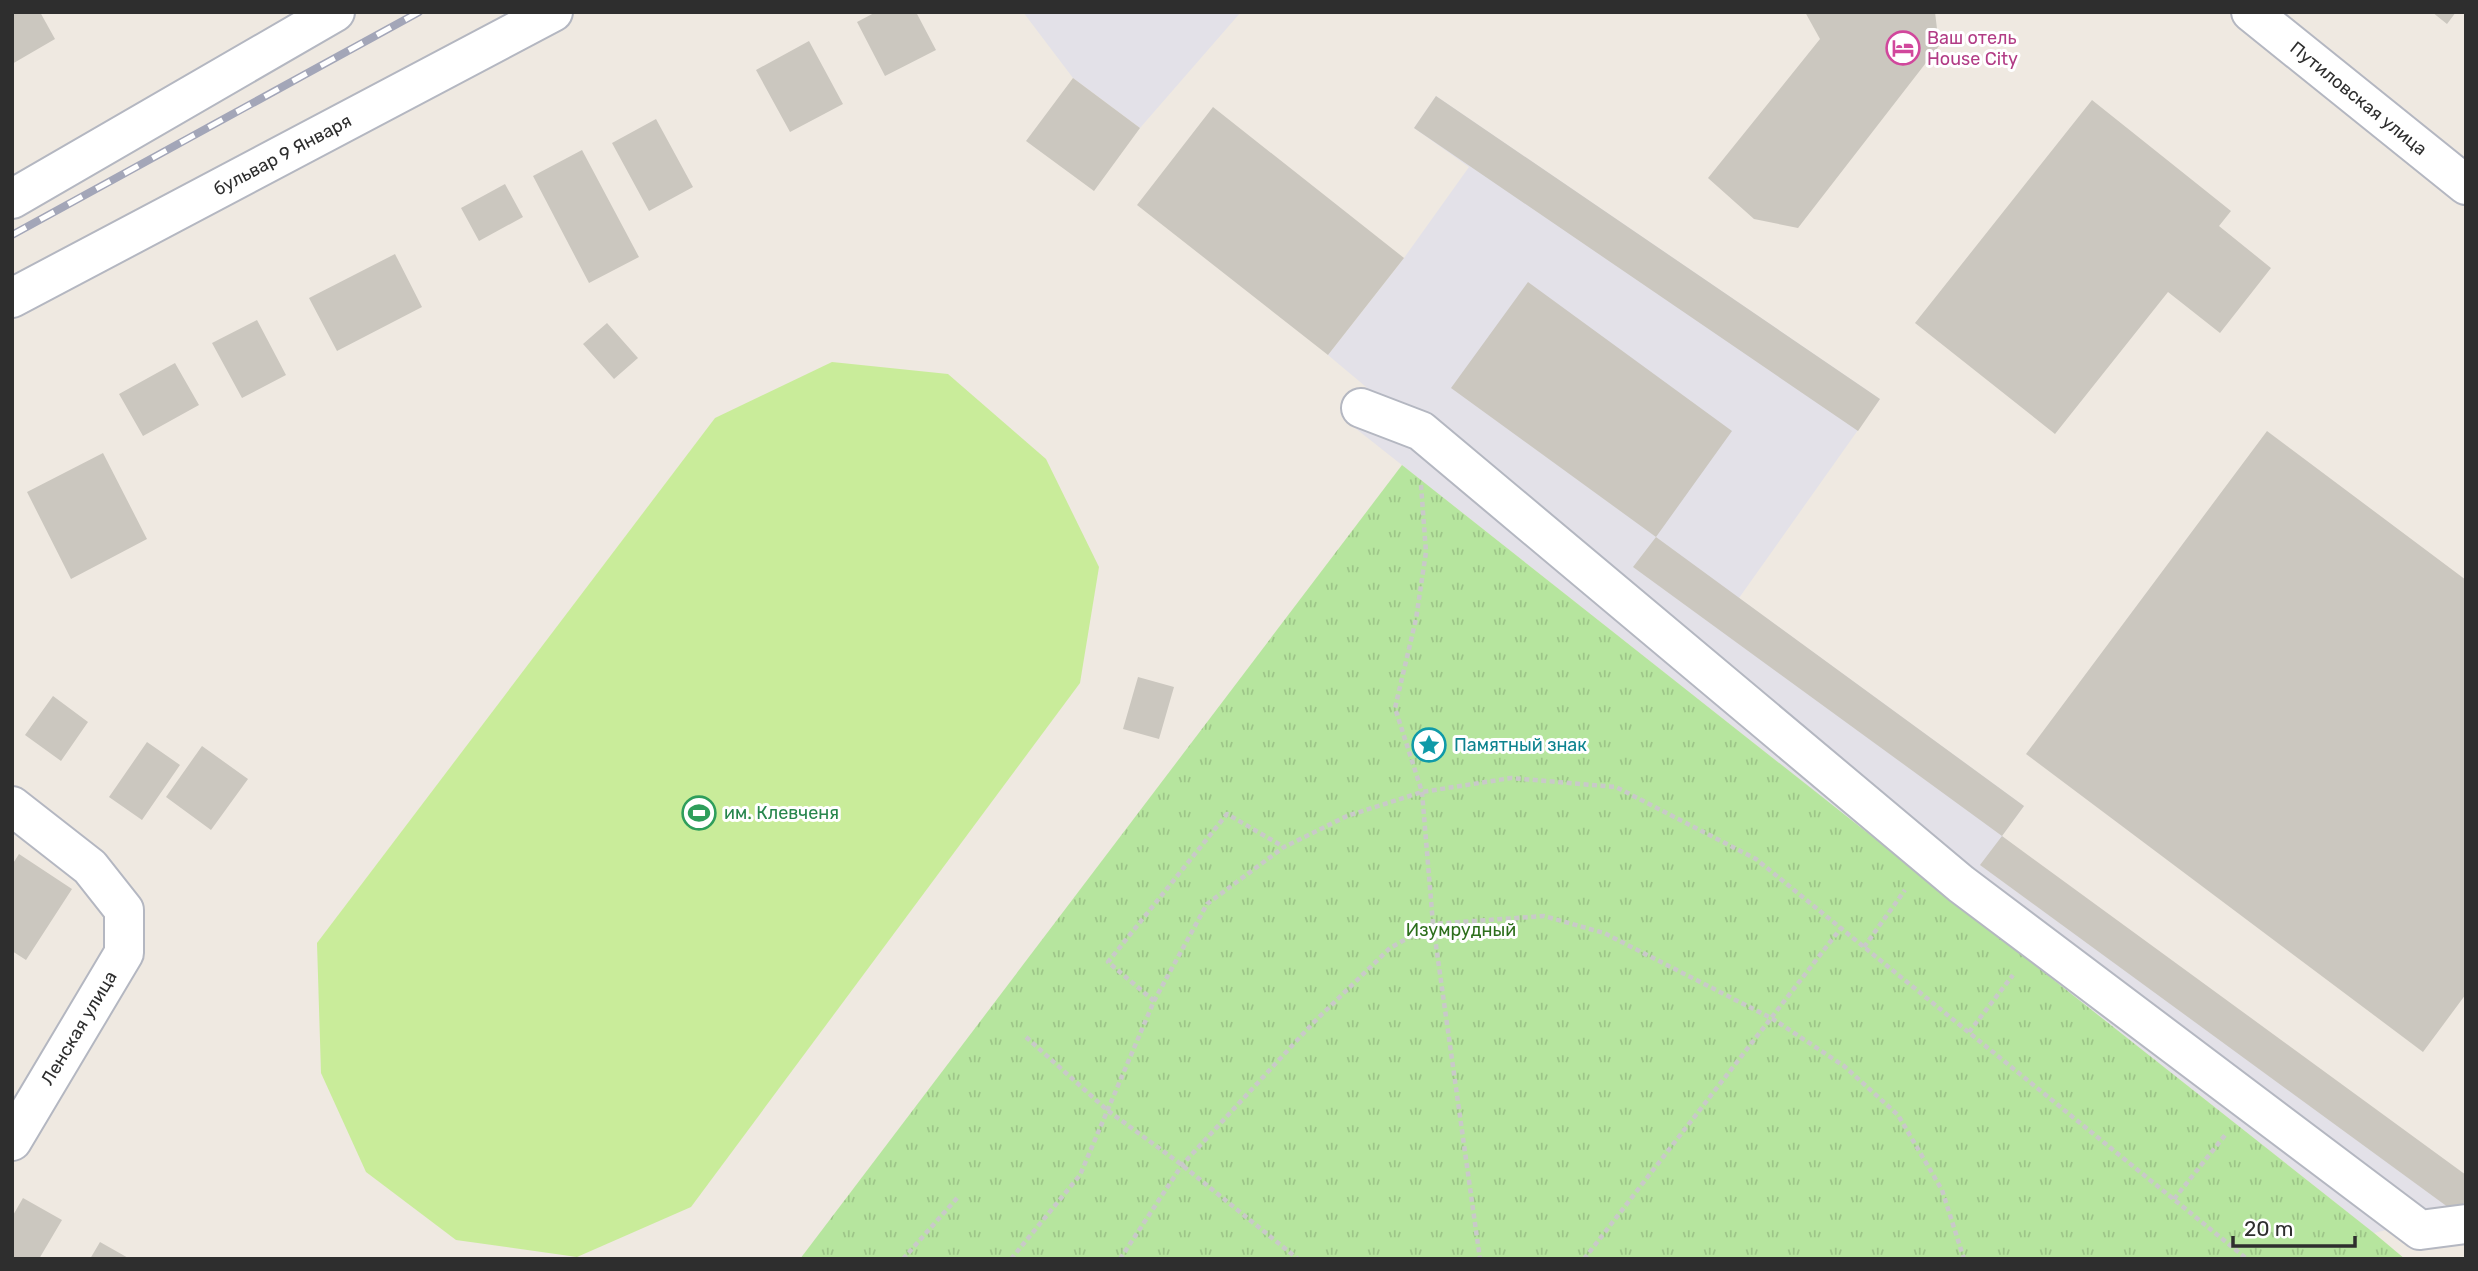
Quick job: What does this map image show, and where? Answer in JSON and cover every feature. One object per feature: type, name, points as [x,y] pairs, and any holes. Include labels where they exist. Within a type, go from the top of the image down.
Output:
[{"type":"street","points":[[12,199],[335,12]]},
{"type":"street","name":"бульвар 9 Января","points":[[12,299],[553,12]]},
{"type":"street","name":"Путиловская улица","points":[[2251,12],[2466,185]]},
{"type":"street","points":[[1361,408],[1421,431],[1961,884],[2420,1230],[2466,1224]]},
{"type":"street","name":"Ленская улица","points":[[12,806],[90,867],[124,910],[124,953],[12,1140]]},
{"type":"path","points":[[1421,431],[1420,480],[1426,552],[1416,619],[1395,708],[1422,792],[1433,924],[1480,1259]]},
{"type":"path","points":[[1011,1259],[1080,1175],[1154,1001],[1207,904],[1284,847],[1347,816],[1422,792],[1511,778],[1616,787],[1756,859],[2247,1259]]},
{"type":"path","points":[[1154,1001],[1108,962],[1227,814],[1284,847]]},
{"type":"path","points":[[1864,947],[1908,887]]},
{"type":"path","points":[[1120,1259],[1182,1165],[1313,1023],[1390,948],[1433,924],[1544,916],[1604,933],[1773,1019],[1844,1066],[1898,1115],[1942,1191],[1965,1259]]},
{"type":"path","points":[[1584,1259],[1841,928]]},
{"type":"path","points":[[1969,1032],[2015,973]]},
{"type":"path","points":[[1026,1037],[1107,1110],[1182,1165],[1298,1259]]},
{"type":"path","points":[[2174,1199],[2233,1126]]},
{"type":"path","points":[[903,1259],[958,1197]]},
{"type":"shaded area","points":[[1023,12],[1241,12],[1140,128],[1073,78]]},
{"type":"shaded area","points":[[1436,96],[1880,399],[1739,598],[2024,806],[2002,836],[2456,1213],[2374,1233],[1350,424],[1372,392],[1328,355],[1404,258],[1469,167],[1414,128]]},
{"type":"green space","name":"им. Клевченя","points":[[832,362],[948,374],[1046,459],[1099,567],[1080,683],[691,1207],[577,1257],[456,1240],[366,1172],[321,1073],[317,943],[715,418]]},
{"type":"green space","name":"Изумрудный","points":[[1402,465],[2374,1233],[2405,1259],[800,1259]]},
{"type":"building","points":[[12,12],[40,12],[55,39],[12,64]]},
{"type":"building","points":[[876,12],[916,12],[936,50],[885,76],[857,22]]},
{"type":"building","points":[[1805,12],[1935,12],[1939,46],[1798,228],[1754,219],[1708,178],[1820,39]]},
{"type":"building","points":[[2432,12],[2456,12],[2447,24]]},
{"type":"building","points":[[809,41],[843,104],[790,132],[756,70]]},
{"type":"building","points":[[1073,78],[1140,128],[1094,191],[1026,141]]},
{"type":"building","points":[[1436,96],[1880,399],[1858,431],[1414,128]]},
{"type":"building","points":[[2092,100],[2231,211],[2219,226],[2271,268],[2220,333],[2168,292],[2055,434],[1915,323]]},
{"type":"building","points":[[1213,107],[1404,258],[1328,355],[1137,205]]},
{"type":"building","points":[[656,119],[693,187],[649,211],[612,143]]},
{"type":"building","points":[[582,150],[639,257],[589,283],[533,176]]},
{"type":"building","points":[[505,184],[523,217],[479,241],[461,208]]},
{"type":"building","points":[[395,254],[422,307],[337,351],[309,298]]},
{"type":"building","points":[[1528,282],[1732,431],[1656,537],[1451,388]]},
{"type":"building","points":[[257,320],[286,375],[242,398],[212,343]]},
{"type":"building","points":[[607,323],[638,358],[614,379],[583,344]]},
{"type":"building","points":[[175,363],[199,405],[143,436],[119,394]]},
{"type":"building","points":[[2267,431],[2466,580],[2466,994],[2423,1052],[2026,754]]},
{"type":"building","points":[[103,453],[147,539],[71,579],[27,492]]},
{"type":"building","points":[[1656,537],[2024,806],[2002,836],[1633,567]]},
{"type":"building","points":[[1138,677],[1174,687],[1159,739],[1123,729]]},
{"type":"building","points":[[53,696],[88,722],[61,761],[25,735]]},
{"type":"building","points":[[147,742],[180,765],[142,820],[109,797]]},
{"type":"building","points":[[202,746],[248,779],[211,830],[166,797]]},
{"type":"building","points":[[2002,836],[2466,1175],[2466,1200],[2456,1213],[1980,865]]},
{"type":"building","points":[[19,854],[72,889],[26,960],[12,951],[12,865]]},
{"type":"building","points":[[23,1198],[62,1220],[39,1259],[12,1259],[12,1217]]},
{"type":"building","points":[[100,1242],[130,1259],[90,1259]]},
{"type":"railway","points":[[12,235],[419,12]]},
{"type":"place","name":"Ваш отель House City","points":[[1903,48]]},
{"type":"place","name":"Памятный знак","points":[[1429,745]]},
{"type":"place","name":"им. Клевченя","points":[[699,813]]}]
